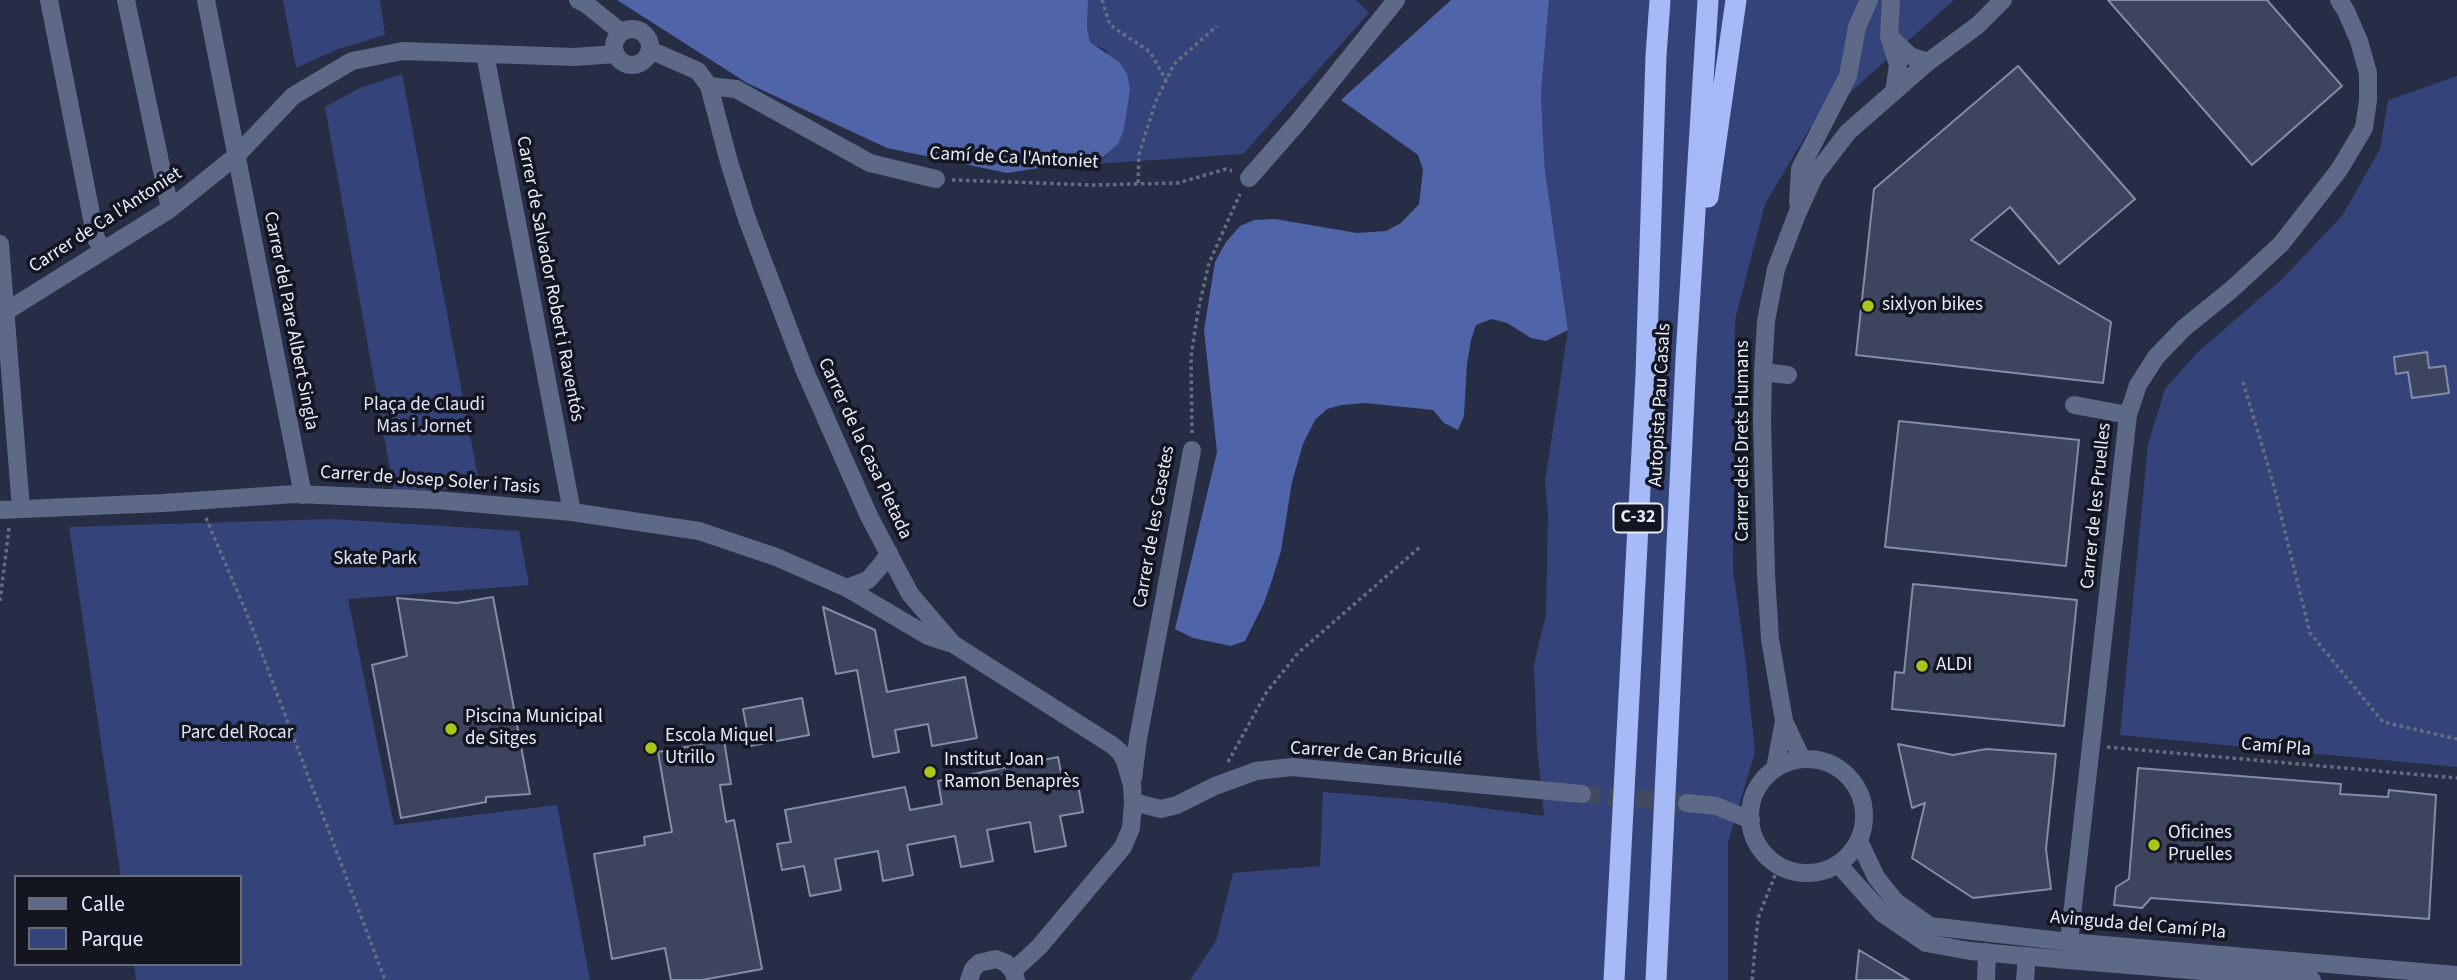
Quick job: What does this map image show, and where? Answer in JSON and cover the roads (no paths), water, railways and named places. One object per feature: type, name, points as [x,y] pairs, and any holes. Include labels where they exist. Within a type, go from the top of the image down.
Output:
[{"type":"highway","points":[[1652,0],[1656,56]]},
{"type":"highway","name":"Autopista Pau Casals","points":[[1614,980],[1646,375],[1660,0]]},
{"type":"highway","name":"Autopista Pau Casals","points":[[1656,980],[1686,358],[1708,0]]},
{"type":"highway","points":[[1686,358],[1736,0]]},
{"type":"street","points":[[49,0],[96,239],[106,248]]},
{"type":"street","points":[[126,0],[170,209]]},
{"type":"street","name":"Carrer del Pare Albert Singla","points":[[206,0],[303,495]]},
{"type":"street","points":[[578,0],[621,32]]},
{"type":"street","points":[[1249,178],[1299,121],[1396,0]]},
{"type":"street","points":[[1797,214],[1800,169],[1848,76],[1857,27],[1869,0]]},
{"type":"street","points":[[1891,0],[1889,36],[1898,65],[1894,92]]},
{"type":"street","name":"Carrer dels Drets Humans","points":[[1802,759],[1784,721],[1770,639],[1766,574],[1763,372],[1766,321],[1776,268],[1815,175],[1848,132],[1928,62],[1978,25],[2003,0]]},
{"type":"street","name":"Carrer de les Pruelles","points":[[2069,942],[2128,415],[2138,385],[2156,357],[2184,328],[2281,244],[2339,170],[2364,128],[2368,73],[2359,41],[2339,0]]},
{"type":"street","points":[[626,29],[639,30],[648,38],[650,50],[644,60],[634,65],[622,62],[615,54],[615,40],[626,29]]},
{"type":"street","points":[[1889,36],[1910,56],[1928,62]]},
{"type":"street","points":[[650,50],[698,71],[709,86]]},
{"type":"street","name":"Carrer de Ca l'Antoniet","points":[[2,313],[170,209],[236,156],[293,96],[352,61],[403,51],[574,57],[615,54]]},
{"type":"street","name":"Carrer de Salvador Robert i Raventós","points":[[485,54],[572,512]]},
{"type":"street","name":"Camí de Ca l'Antoniet","points":[[709,86],[736,89],[870,163],[936,179]]},
{"type":"street","name":"Carrer de la Casa Pletada","points":[[709,86],[729,162],[767,275],[827,423],[910,594],[926,616],[954,644],[1120,752],[1125,761],[1133,794]]},
{"type":"street","points":[[0,244],[11,509]]},
{"type":"street","points":[[1763,372],[1788,375]]},
{"type":"street","points":[[2074,405],[2128,415]]},
{"type":"street","name":"Carrer de les Casetes","points":[[1015,975],[1123,847],[1131,828],[1138,739],[1192,450]]},
{"type":"street","name":"Carrer de Josep Soler i Tasis","points":[[11,509],[295,494],[436,500],[572,512],[699,531],[776,557],[846,588],[928,636],[954,644]]},
{"type":"street","points":[[846,588],[868,580],[888,553]]},
{"type":"street","name":"Carrer dels Drets Humans","points":[[1775,769],[1784,721]]},
{"type":"street","points":[[1802,759],[1826,762],[1836,767],[1853,782],[1864,810],[1859,841],[1850,854],[1838,864],[1813,873],[1793,871],[1767,856],[1756,841],[1751,820],[1755,794],[1760,784],[1775,769],[1802,759]]},
{"type":"street","name":"Carrer de Can Bricullé","points":[[1133,794],[1161,809],[1177,805],[1215,786],[1256,771],[1292,767],[1582,794]]},
{"type":"street","points":[[1716,806],[1755,794]]},
{"type":"street","points":[[1687,803],[1716,806],[1751,820]]},
{"type":"street","name":"Avinguda del Camí Pla","points":[[1859,841],[1876,877],[1895,901],[1930,926],[2069,942],[2457,975]]},
{"type":"street","name":"Avinguda del Camí Pla","points":[[1838,864],[1882,913],[1926,943],[2027,956],[2312,980]]},
{"type":"street","points":[[1986,980],[1987,952]]},
{"type":"street","points":[[2025,980],[2027,956]]},
{"type":"street","points":[[969,980],[973,969],[986,960],[996,959],[1006,963],[1015,975]]},
{"type":"tunnel","points":[[1582,794],[1687,803]]},
{"type":"place","name":"sixlyon bikes","points":[[1868,306]]},
{"type":"place","name":"ALDI","points":[[1922,666]]},
{"type":"place","name":"Piscina Municipal de Sitges","points":[[451,729]]},
{"type":"place","name":"Escola Miquel Utrillo","points":[[651,748]]},
{"type":"place","name":"Institut Joan Ramon Benaprès","points":[[930,772]]},
{"type":"place","name":"Oficines Pruelles","points":[[2154,845]]},
{"type":"park label","name":"Plaça de Claudi Mas i Jornet","points":[[424,417]]},
{"type":"park label","name":"Skate Park","points":[[375,560]]},
{"type":"park label","name":"Parc del Rocar","points":[[237,734]]}]
